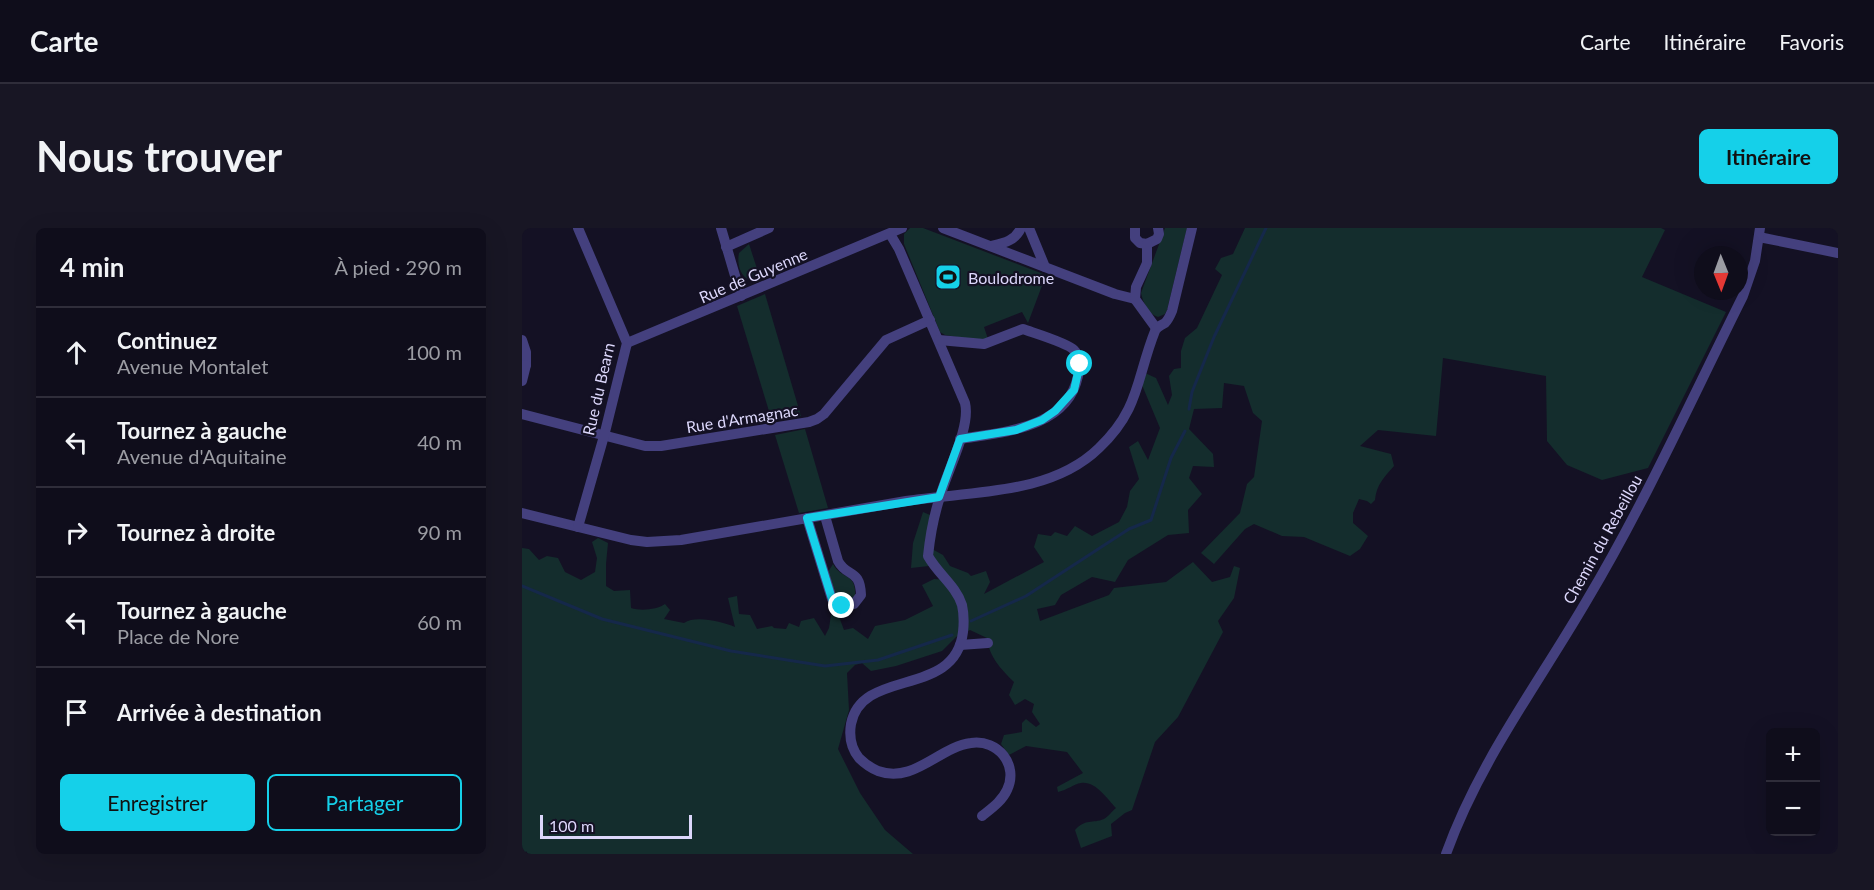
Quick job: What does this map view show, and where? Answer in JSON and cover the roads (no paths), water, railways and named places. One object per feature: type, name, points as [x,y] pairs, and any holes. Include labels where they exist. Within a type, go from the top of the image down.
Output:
[{"type":"street","name":"Rue du Bearn","points":[[578,228],[627,343],[578,527]]},
{"type":"street","points":[[721,228],[741,296]]},
{"type":"street","points":[[726,247],[769,228]]},
{"type":"street","name":"Rue de Guyenne","points":[[627,343],[891,231],[903,228]]},
{"type":"street","points":[[943,228],[1115,294],[1135,299],[1156,328]]},
{"type":"street","points":[[991,246],[1007,243],[1019,233],[1021,228]]},
{"type":"street","points":[[1029,228],[1045,267]]},
{"type":"street","points":[[1135,228],[1135,238],[1140,243],[1147,244],[1156,239],[1158,228]]},
{"type":"street","points":[[522,513],[631,540],[661,542],[939,497],[999,490],[1047,479],[1071,469],[1098,450],[1118,428],[1131,407],[1156,328],[1168,320],[1172,312],[1192,228]]},
{"type":"street","points":[[891,231],[939,340],[967,412],[939,497],[928,556],[956,591],[962,603],[964,622],[960,645],[951,661],[943,668],[879,691],[861,703],[852,720],[851,742],[861,760],[875,770],[893,774],[916,769],[971,743],[994,746],[1002,752],[1007,761],[1011,771],[1010,782],[999,802],[982,816]]},
{"type":"street","points":[[1760,232],[1838,253]]},
{"type":"street","name":"Chemin du Rebeillou","points":[[1446,854],[1463,810],[1489,761],[1588,600],[1642,500],[1743,297],[1755,261],[1760,232]]},
{"type":"street","points":[[1135,299],[1136,287],[1147,263],[1147,244]]},
{"type":"street","name":"Rue d'Armagnac","points":[[522,414],[645,446],[661,446],[817,419],[886,340],[930,320]]},
{"type":"street","points":[[939,340],[984,344],[1023,329],[1073,348],[1080,364],[1074,390],[1055,411],[1029,426],[960,439]]},
{"type":"street","points":[[522,340],[526,352],[522,381]]},
{"type":"street","points":[[807,518],[832,599],[842,606],[854,604],[861,595],[858,578],[854,573],[842,567],[838,561],[825,516]]},
{"type":"street","points":[[960,645],[988,643]]},
{"type":"waterway","points":[[1189,409],[1192,392],[1214,337],[1266,228]]},
{"type":"waterway","points":[[971,621],[1026,596],[1129,529],[1151,520],[1171,458],[1185,431]]},
{"type":"waterway","points":[[522,586],[602,619],[731,651],[825,666],[878,660],[952,635]]},
{"type":"place","name":"Boulodrome","points":[[948,277]]}]
